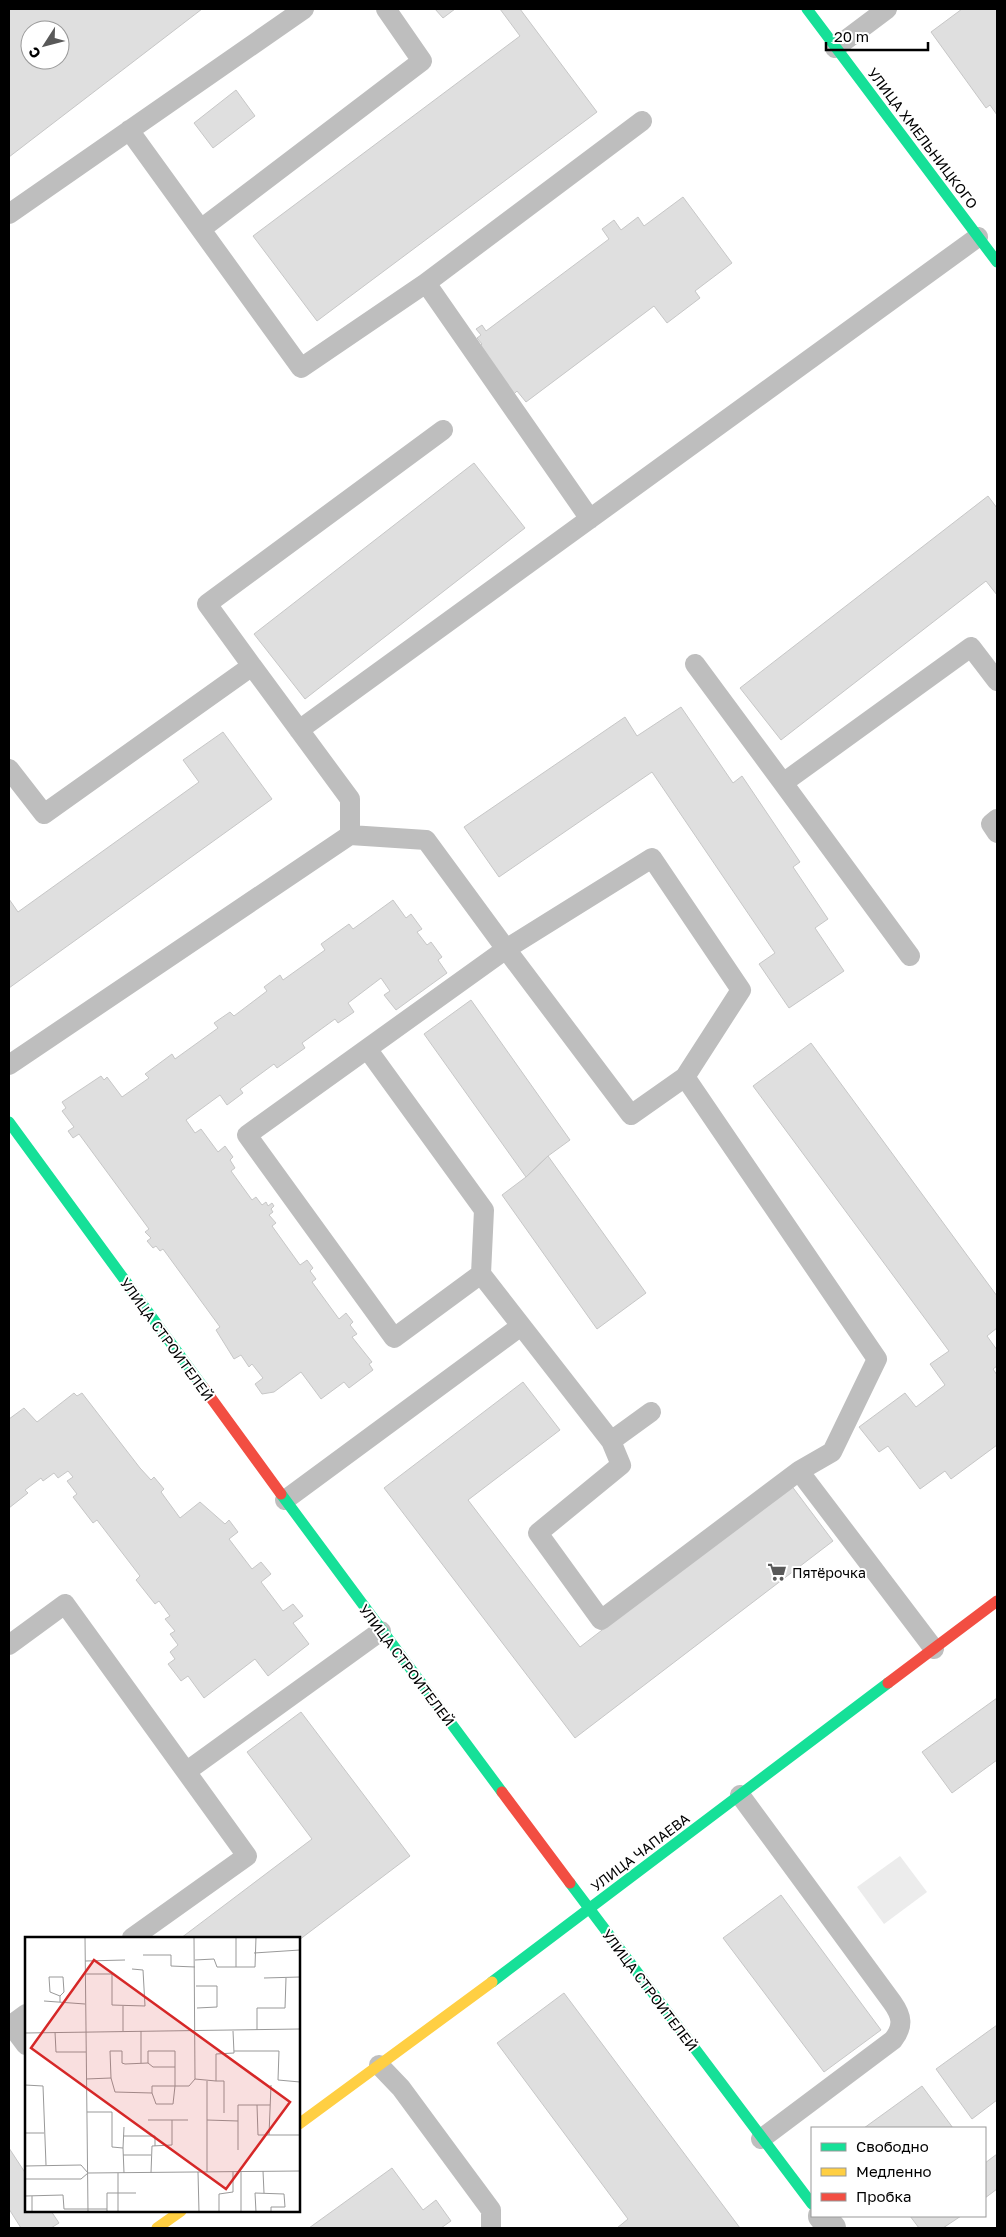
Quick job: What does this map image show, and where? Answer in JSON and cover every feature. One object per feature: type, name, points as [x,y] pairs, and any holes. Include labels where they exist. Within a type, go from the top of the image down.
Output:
[{"type":"street","name":"УЛИЦА ХМЕЛЬНИЦКОГО","points":[[807,9],[997,262]]},
{"type":"street","name":"УЛИЦА СТРОИТЕЛЕЙ","points":[[9,1122],[381,1630],[761,2139],[811,2203]]},
{"type":"street","name":"УЛИЦА ЧАПАЕВА","points":[[300,2123],[590,1909],[997,1602]]},
{"type":"street","points":[[156,2222],[179,2212]]},
{"type":"street","points":[[823,2217],[832,2228]]},
{"type":"lane","points":[[9,214],[304,9]]},
{"type":"lane","points":[[200,228],[422,60],[386,9]]},
{"type":"lane","points":[[835,48],[887,9]]},
{"type":"lane","points":[[129,130],[301,368],[426,283],[642,122]]},
{"type":"lane","points":[[299,730],[978,237]]},
{"type":"lane","points":[[426,283],[590,519]]},
{"type":"lane","points":[[350,835],[350,799],[207,604],[443,430]]},
{"type":"lane","points":[[783,783],[971,647],[997,681]]},
{"type":"lane","points":[[695,664],[910,956]]},
{"type":"lane","points":[[9,769],[44,814],[252,666]]},
{"type":"lane","points":[[997,819],[991,824],[997,833]]},
{"type":"lane","points":[[9,1065],[350,835],[426,840],[506,948],[631,1115],[685,1077],[741,990],[652,858],[506,948],[368,1050],[246,1135],[394,1338],[481,1274]]},
{"type":"lane","points":[[368,1050],[484,1210],[481,1274],[611,1441],[621,1466],[538,1533],[601,1620],[799,1471],[832,1452],[877,1359],[685,1077]]},
{"type":"lane","points":[[285,1500],[521,1326]]},
{"type":"lane","points":[[611,1441],[651,1412]]},
{"type":"lane","points":[[799,1471],[934,1649]]},
{"type":"lane","points":[[9,1645],[65,1604],[247,1856],[133,1937]]},
{"type":"lane","points":[[187,1771],[381,1630]]},
{"type":"lane","points":[[740,1795],[892,2002],[900,2014],[902,2024],[900,2032],[893,2040],[761,2139]]},
{"type":"lane","points":[[25,2015],[11,2025],[25,2044]]},
{"type":"lane","points":[[379,2065],[400,2088],[492,2210],[491,2228]]},
{"type":"shaded area","points":[[900,1856],[927,1892],[884,1924],[857,1887]]},
{"type":"building","points":[[9,9],[202,9],[9,157]]},
{"type":"building","points":[[435,9],[455,9],[443,18]]},
{"type":"building","points":[[500,9],[520,9],[597,112],[317,321],[253,236],[520,36]]},
{"type":"building","points":[[962,9],[997,9],[997,115],[990,105],[986,108],[931,32]]},
{"type":"building","points":[[236,90],[255,116],[213,148],[194,123]]},
{"type":"building","points":[[683,197],[732,263],[695,291],[700,298],[667,323],[654,306],[526,402],[517,391],[513,395],[478,348],[482,344],[477,338],[481,335],[476,329],[482,325],[486,331],[609,239],[602,229],[614,220],[621,230],[638,217],[644,226]]},
{"type":"building","points":[[474,463],[525,528],[305,699],[254,634]]},
{"type":"building","points":[[988,496],[997,508],[997,595],[986,581],[781,740],[740,688]]},
{"type":"building","points":[[681,707],[733,783],[742,776],[800,862],[793,867],[828,919],[815,928],[844,971],[789,1008],[759,964],[775,953],[652,772],[499,877],[464,827],[625,717],[637,736]]},
{"type":"building","points":[[223,732],[272,799],[9,988],[9,899],[18,912],[199,782],[183,760]]},
{"type":"building","points":[[393,900],[406,918],[411,914],[422,929],[417,932],[427,945],[431,942],[442,957],[438,960],[447,973],[396,1010],[384,995],[390,991],[381,978],[348,1003],[354,1012],[338,1023],[335,1019],[302,1043],[305,1048],[277,1068],[274,1064],[240,1089],[243,1093],[227,1105],[220,1095],[186,1120],[195,1133],[201,1129],[218,1152],[225,1146],[233,1157],[230,1160],[235,1168],[231,1171],[252,1200],[256,1197],[262,1205],[266,1202],[268,1206],[272,1203],[274,1206],[271,1209],[273,1212],[269,1215],[276,1223],[272,1226],[300,1265],[307,1260],[313,1268],[310,1271],[316,1279],[312,1282],[339,1319],[346,1313],[353,1322],[350,1325],[357,1334],[352,1337],[372,1362],[369,1364],[373,1370],[349,1388],[344,1382],[321,1399],[301,1372],[274,1392],[262,1394],[255,1384],[263,1378],[252,1364],[249,1367],[241,1355],[234,1359],[216,1330],[220,1327],[163,1249],[160,1251],[156,1246],[153,1248],[147,1241],[151,1238],[145,1232],[149,1229],[79,1134],[73,1138],[68,1131],[74,1127],[62,1111],[66,1108],[62,1102],[101,1076],[104,1080],[107,1077],[122,1097],[149,1078],[145,1074],[172,1054],[175,1059],[218,1028],[214,1023],[230,1012],[234,1016],[267,991],[264,987],[280,975],[283,980],[325,950],[321,944],[349,924],[353,929]]},
{"type":"building","points":[[471,1000],[570,1140],[548,1156],[526,1177],[424,1034]]},
{"type":"building","points":[[811,1043],[997,1296],[997,1328],[987,1336],[997,1350],[997,1366],[993,1369],[997,1375],[997,1445],[951,1479],[945,1471],[920,1489],[888,1446],[879,1452],[859,1427],[905,1393],[916,1407],[945,1385],[930,1364],[949,1351],[753,1086]]},
{"type":"building","points":[[548,1156],[646,1293],[597,1329],[502,1195],[526,1177]]},
{"type":"building","points":[[523,1382],[560,1430],[468,1500],[580,1647],[791,1485],[833,1541],[575,1738],[384,1488]]},
{"type":"building","points":[[74,1393],[77,1396],[82,1393],[140,1468],[151,1480],[154,1477],[164,1489],[161,1492],[180,1518],[200,1502],[225,1524],[229,1520],[238,1532],[229,1539],[252,1569],[261,1562],[271,1574],[261,1582],[283,1611],[293,1604],[303,1616],[293,1623],[309,1644],[268,1676],[255,1659],[204,1698],[188,1676],[181,1681],[168,1664],[175,1659],[170,1652],[178,1645],[170,1634],[175,1631],[165,1619],[170,1616],[159,1601],[155,1604],[136,1580],[140,1576],[97,1520],[93,1523],[73,1497],[77,1494],[67,1481],[73,1477],[68,1471],[58,1478],[54,1473],[43,1481],[41,1478],[25,1490],[28,1493],[9,1508],[9,1419],[24,1408],[37,1422]]},
{"type":"building","points":[[997,1698],[997,1760],[952,1793],[922,1752]]},
{"type":"building","points":[[301,1712],[410,1856],[300,1939],[300,1937],[182,1937],[312,1839],[247,1752]]},
{"type":"building","points":[[781,1895],[881,2030],[824,2072],[723,1938]]},
{"type":"building","points":[[564,1993],[740,2228],[617,2228],[628,2219],[497,2043]]},
{"type":"building","points":[[997,2025],[997,2100],[972,2119],[936,2069]]},
{"type":"building","points":[[922,2086],[952,2127],[865,2127]]},
{"type":"building","points":[[9,2148],[25,2172],[25,2212],[52,2212],[59,2223],[51,2228],[21,2228],[9,2209]]},
{"type":"building","points":[[997,2154],[997,2189],[986,2197],[986,2162]]},
{"type":"building","points":[[392,2168],[423,2210],[436,2200],[451,2221],[441,2228],[309,2228]]},
{"type":"building","points":[[911,2217],[960,2217],[943,2228],[919,2228]]},
{"type":"traffic: fast","points":[[807,9],[997,262]]},
{"type":"traffic: fast","points":[[9,1122],[203,1387]]},
{"type":"traffic: fast","points":[[281,1494],[502,1792]]},
{"type":"traffic: fast","points":[[492,1982],[888,1683]]},
{"type":"traffic: fast","points":[[570,1883],[811,2203]]},
{"type":"traffic: slow","points":[[300,2123],[492,1982]]},
{"type":"traffic: slow","points":[[157,2228],[180,2212]]},
{"type":"traffic: jam","points":[[203,1387],[281,1494]]},
{"type":"traffic: jam","points":[[888,1683],[997,1601]]},
{"type":"traffic: jam","points":[[502,1792],[570,1883]]},
{"type":"place","name":"Пятёрочка","points":[[777,1572]]}]
